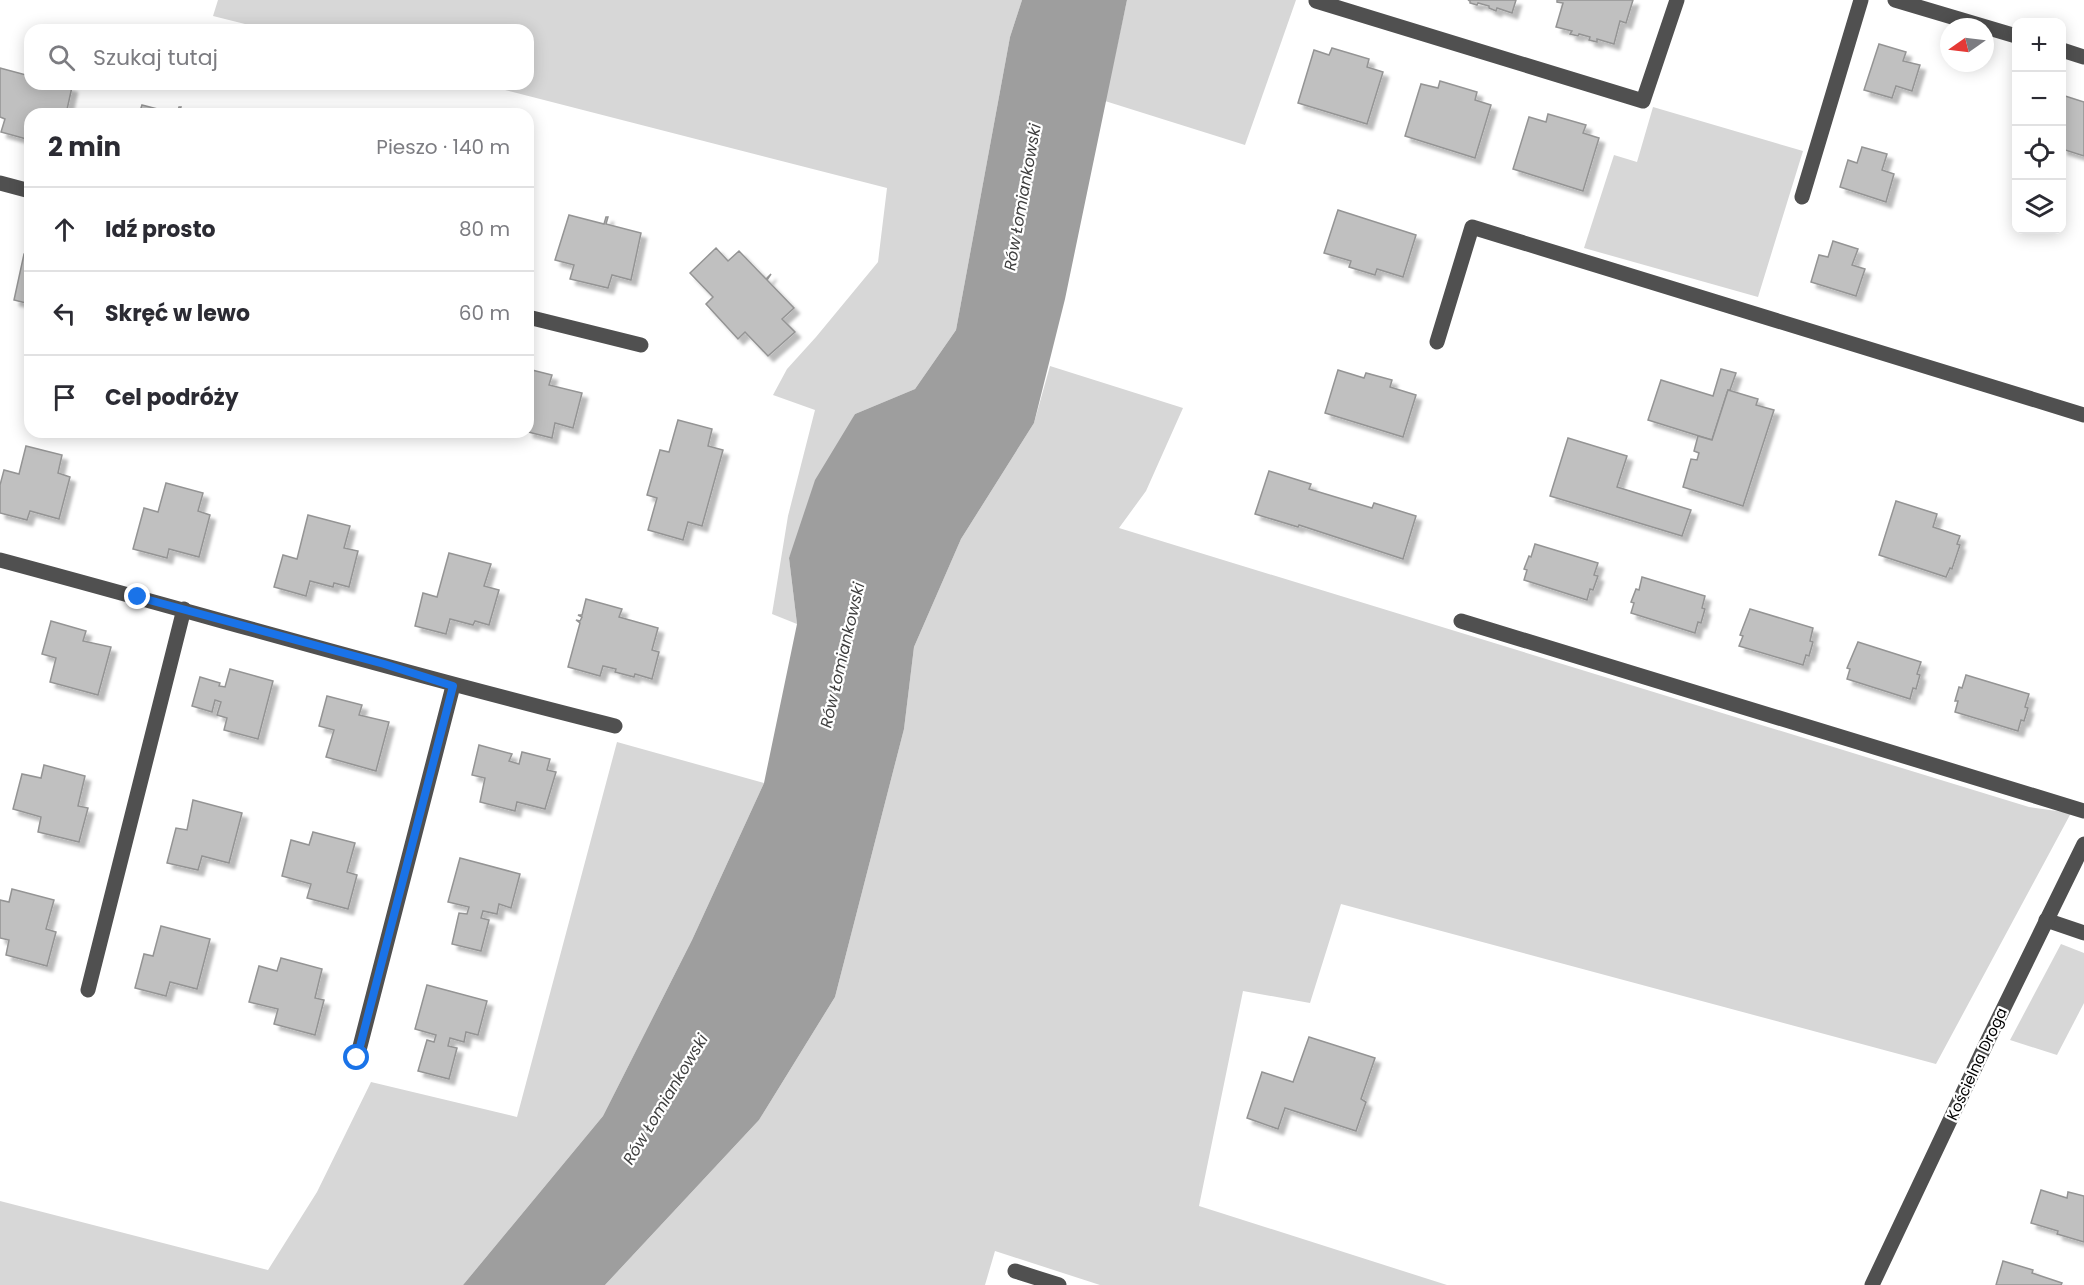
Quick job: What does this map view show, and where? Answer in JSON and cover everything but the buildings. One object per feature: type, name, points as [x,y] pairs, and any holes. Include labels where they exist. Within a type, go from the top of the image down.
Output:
[{"type":"street","points":[[1316,1],[1643,101],[1677,0]]},
{"type":"street","points":[[1802,197],[1861,0]]},
{"type":"street","points":[[1895,0],[2012,35]]},
{"type":"street","points":[[2066,52],[2084,57]]},
{"type":"street","points":[[0,183],[24,189]]},
{"type":"street","points":[[1437,342],[1472,227],[2084,415]]},
{"type":"street","points":[[534,318],[641,345]]},
{"type":"street","points":[[0,560],[384,664],[453,686],[615,726]]},
{"type":"street","points":[[88,990],[184,609]]},
{"type":"street","points":[[1461,621],[2084,811]]},
{"type":"street","points":[[357,1058],[453,686]]},
{"type":"street","name":"Kościelna Droga","points":[[1872,1285],[2084,844]]},
{"type":"street","points":[[2046,920],[2084,933]]},
{"type":"street","points":[[1016,1270],[1059,1285]]},
{"type":"shaded area","points":[[218,0],[1022,0],[1010,37],[956,330],[915,389],[855,414],[789,558],[797,624],[772,614],[788,516],[815,410],[773,395],[787,369],[878,262],[887,188],[505,90],[534,90],[534,24],[245,24],[213,16]]},
{"type":"shaded area","points":[[1127,0],[1296,0],[1245,145],[1105,101]]},
{"type":"shaded area","points":[[1653,107],[1803,151],[1758,297],[1584,248],[1614,155],[1637,162]]},
{"type":"shaded area","points":[[1050,366],[1183,408],[1146,491],[1119,528],[2029,807],[2071,813],[1936,1064],[1341,904],[1310,1003],[1243,991],[1199,1206],[1447,1285],[1100,1285],[995,1251],[985,1285],[605,1285],[759,1120],[835,997],[904,729],[914,647],[961,539],[1034,423]]},
{"type":"shaded area","points":[[617,742],[764,783],[692,940],[603,1116],[463,1285],[0,1285],[0,1201],[268,1270],[317,1192],[371,1082],[517,1117]]},
{"type":"shaded area","points":[[2061,944],[2084,953],[2084,1003],[2057,1055],[2010,1040]]},
{"type":"water","name":"Rów Łomiankowski","points":[[1022,0],[1127,0],[1065,299],[1034,423],[961,539],[914,647],[904,729],[835,997],[759,1120],[605,1285],[463,1285],[603,1116],[692,940],[764,783],[797,624],[789,558],[815,480],[855,414],[915,389],[956,330],[1010,37]]},
{"type":"route","points":[[138,597],[384,664],[453,686],[357,1058]]}]
